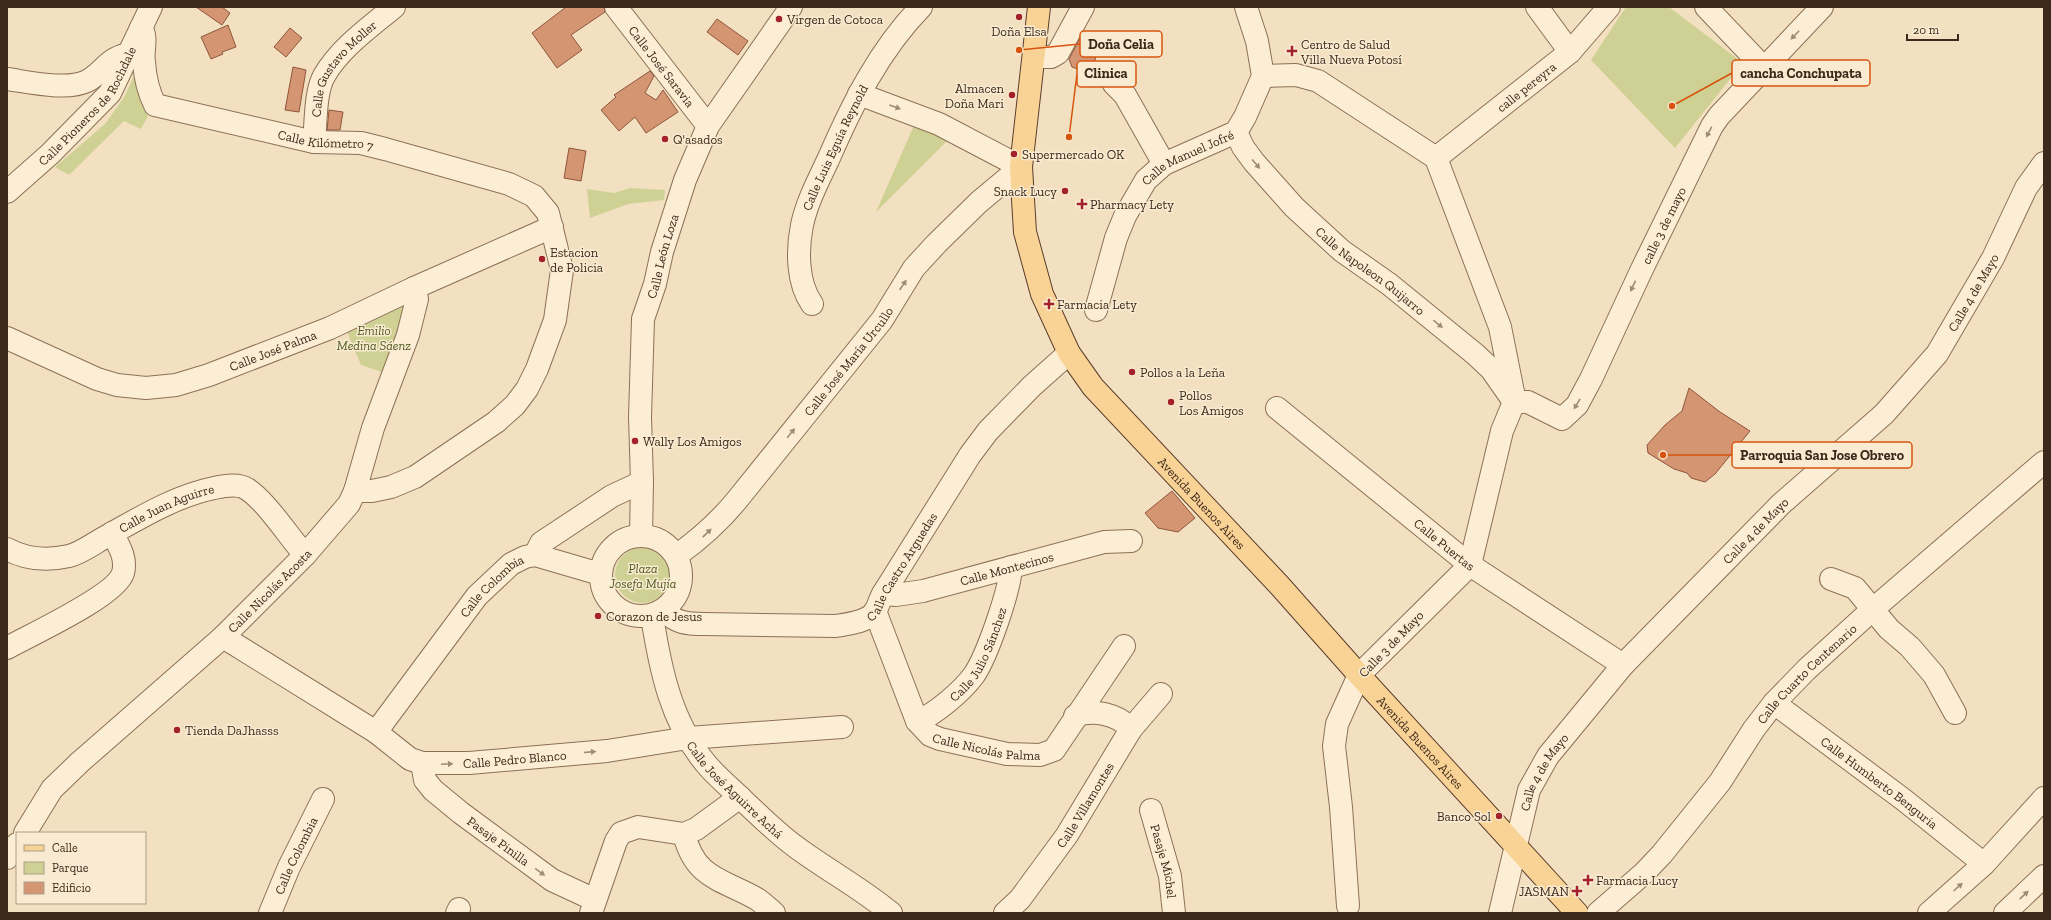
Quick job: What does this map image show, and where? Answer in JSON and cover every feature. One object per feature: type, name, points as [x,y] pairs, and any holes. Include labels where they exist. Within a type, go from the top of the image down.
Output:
[{"type":"main road","name":"Avenida Buenos Aires","points":[[1039,7],[1034,57],[1024,125],[1021,167],[1025,232],[1042,294],[1069,354],[1093,387],[1280,586],[1359,675],[1516,844],[1577,913]]},
{"type":"street","name":"Calle Pioneros de Rochdale","points":[[7,192],[50,154],[106,98],[120,74],[151,7]]},
{"type":"street","name":"Calle Gustavo Moller","points":[[314,142],[320,90],[324,76],[339,56],[394,7]]},
{"type":"street","name":"Calle José Saravia","points":[[616,7],[708,126]]},
{"type":"street","name":"Calle León Loza","points":[[641,536],[642,482],[640,417],[644,319],[685,180],[708,126],[791,7]]},
{"type":"street","name":"Calle Luis Eguía Reynold","points":[[812,304],[806,297],[801,273],[799,244],[802,226],[816,186],[859,94],[901,28],[921,7]]},
{"type":"street","points":[[1034,57],[1051,57],[1058,54],[1083,7]]},
{"type":"street","points":[[1246,7],[1257,41],[1263,76],[1296,75],[1318,81],[1436,158],[1500,328],[1514,402],[1502,431],[1470,565]]},
{"type":"street","points":[[1537,7],[1570,52]]},
{"type":"street","name":"calle pereyra","points":[[1436,158],[1570,52],[1610,7]]},
{"type":"street","points":[[1706,7],[1764,68]]},
{"type":"street","name":"calle 3 de mayo","points":[[1514,402],[1528,402],[1562,419],[1577,405],[1712,126],[1719,116],[1822,7]]},
{"type":"street","name":"Calle Kilómetro 7","points":[[141,28],[144,33],[143,61],[147,84],[149,94],[155,105],[314,142],[362,143],[509,184],[524,190],[542,203],[548,213],[562,270],[560,295],[550,334],[527,389],[515,405],[496,422],[415,476],[385,489],[355,491]]},
{"type":"street","points":[[7,79],[63,86],[76,85],[94,77],[117,58],[126,55],[128,57]]},
{"type":"street","name":"Calle Manuel Jofré","points":[[1096,310],[1116,238],[1125,216],[1146,180],[1164,164],[1236,132],[1263,76]]},
{"type":"street","points":[[1114,84],[1125,95],[1164,164]]},
{"type":"street","points":[[859,94],[939,124],[1021,167]]},
{"type":"street","name":"Calle Napoleon Quijarro","points":[[1236,132],[1243,147],[1254,162],[1294,207],[1342,251],[1389,284],[1475,354],[1491,369],[1514,402]]},
{"type":"street","name":"Calle 4 de Mayo","points":[[1500,913],[1529,790],[1548,756],[1623,665],[1781,504],[1884,414],[1937,354],[1993,258],[2026,188],[2044,163]]},
{"type":"street","name":"Calle José María Urcullo","points":[[676,556],[701,539],[738,500],[882,320],[914,268],[937,243],[995,186],[1021,167]]},
{"type":"street","name":"Calle José Palma","points":[[7,338],[97,379],[117,385],[146,388],[176,385],[209,375],[330,328],[414,288],[552,227]]},
{"type":"street","name":"Calle Nicolás Acosta","points":[[25,832],[52,789],[80,762],[223,637],[304,555],[349,504],[355,491],[373,428],[408,335],[417,299],[414,288]]},
{"type":"street","name":"Calle Castro Arguedas","points":[[658,613],[685,624],[836,626],[860,621],[879,603],[970,455],[984,437],[1032,386],[1069,354]]},
{"type":"street","name":"Calle Puertas","points":[[1277,408],[1470,565],[1623,665]]},
{"type":"street","name":"Calle Cuarto Centenario","points":[[1598,913],[1644,874],[1670,844],[1720,782],[1754,729],[1774,703],[1807,669],[1872,610],[2042,469]]},
{"type":"street","name":"Calle Colombia","points":[[376,732],[477,596],[511,564],[535,555],[541,543],[612,496],[642,482]]},
{"type":"street","name":"Calle Juan Aguirre","points":[[7,549],[36,560],[52,560],[71,556],[170,502],[197,492],[222,486],[235,486],[246,488],[257,497],[304,555]]},
{"type":"street","points":[[7,648],[94,601],[114,587],[122,574],[124,556],[112,533]]},
{"type":"street","points":[[641,536],[656,539],[667,545],[676,556],[680,565],[681,578],[679,590],[673,601],[658,613],[638,616],[626,614],[615,608],[601,587],[600,574],[603,562],[610,550],[619,542],[632,537],[641,536]]},
{"type":"street","name":"Calle Montecinos","points":[[879,603],[896,595],[923,591],[1104,542],[1131,541]]},
{"type":"street","points":[[535,555],[600,574]]},
{"type":"street","name":"Calle 3 de Mayo","points":[[1348,906],[1341,807],[1334,746],[1337,724],[1359,675],[1470,565]]},
{"type":"street","name":"Calle Julio Sánchez","points":[[917,722],[930,715],[974,674],[1008,591],[1011,567]]},
{"type":"street","points":[[1831,579],[1854,588],[1890,629],[1910,647],[1934,675],[1955,713]]},
{"type":"street","name":"Calle Nicolás Palma","points":[[879,603],[917,722],[930,735],[940,740],[1007,754],[1040,755],[1054,750],[1075,716],[1124,646]]},
{"type":"street","name":"Calle José Aguirre Achá","points":[[658,613],[658,658],[670,699],[688,738],[707,764],[740,797],[795,846],[879,909]]},
{"type":"street","name":"Calle Pedro Blanco","points":[[223,637],[376,732],[410,759],[422,763],[469,763],[600,752],[688,738],[842,727]]},
{"type":"street","name":"Calle Villamontes","points":[[1005,913],[1020,899],[1067,835],[1132,729],[1161,694]]},
{"type":"street","name":"Calle Humberto Benguria","points":[[1774,703],[1904,800],[1984,864]]},
{"type":"street","points":[[1075,716],[1096,712],[1126,723],[1132,729]]},
{"type":"street","name":"Pasaje Pinilla","points":[[422,763],[425,780],[433,790],[460,813],[552,880],[593,907]]},
{"type":"street","points":[[593,907],[616,841],[621,834],[638,827],[684,834],[696,829],[740,797]]},
{"type":"street","points":[[1929,913],[1984,864],[2044,798]]},
{"type":"street","name":"Calle Colombia","points":[[270,913],[289,867],[323,799]]},
{"type":"street","name":"Pasaje Michel","points":[[1151,810],[1170,876],[1174,913]]},
{"type":"street","points":[[684,834],[694,862],[705,872],[723,883],[758,900],[774,913]]},
{"type":"street","points":[[7,858],[16,845]]},
{"type":"street","points":[[2005,913],[2044,876]]},
{"type":"green space","points":[[1626,7],[1669,7],[1743,63],[1675,148],[1591,60]]},
{"type":"green space","points":[[140,62],[143,107],[149,114],[141,129],[124,121],[69,175],[55,167],[105,124],[125,96]]},
{"type":"green space","points":[[915,123],[950,138],[876,212]]},
{"type":"green space","points":[[630,188],[665,190],[664,200],[628,204],[590,218],[587,189],[614,193]]},
{"type":"green space","name":"Emilio Medina Sáenz","points":[[402,302],[405,309],[394,349],[382,372],[361,365],[344,325]]},
{"type":"green space","name":"Plaza Josefa Mujía","points":[[637,547],[649,547],[663,555],[671,569],[669,586],[663,595],[649,603],[637,603],[627,598],[620,591],[615,581],[615,569],[620,559],[627,552]]},
{"type":"building","points":[[196,7],[222,7],[230,13],[222,25]]},
{"type":"building","points":[[566,7],[604,7],[605,12],[571,35],[582,50],[557,68],[532,33]]},
{"type":"building","points":[[717,19],[748,41],[738,55],[707,32]]},
{"type":"building","points":[[228,25],[236,47],[222,52],[223,54],[211,59],[201,37]]},
{"type":"building","points":[[290,28],[302,38],[286,57],[274,47]]},
{"type":"building","points":[[1081,36],[1099,42],[1092,74],[1072,67],[1069,59]]},
{"type":"building","points":[[293,67],[306,70],[299,112],[285,110]]},
{"type":"building","points":[[650,71],[654,76],[645,93],[656,100],[663,90],[678,112],[646,133],[635,117],[619,131],[601,110],[616,97],[614,95]]},
{"type":"building","points":[[329,110],[343,112],[340,130],[327,130]]},
{"type":"building","points":[[569,148],[586,151],[581,181],[564,178]]},
{"type":"building","points":[[1689,388],[1720,412],[1750,431],[1715,474],[1705,482],[1691,478],[1687,473],[1674,469],[1648,453],[1647,445],[1665,425],[1682,411]]},
{"type":"building","points":[[1172,491],[1195,518],[1178,532],[1158,528],[1145,513]]},
{"type":"place","name":"Doña Elsa","points":[[1019,17]]},
{"type":"place","name":"Virgen de Cotoca","points":[[779,19]]},
{"type":"place","name":"Doña Celia","points":[[1019,50]]},
{"type":"place","name":"Centro de Salud Villa Nueva Potosí","points":[[1292,51]]},
{"type":"place","name":"Almacen Doña Mari","points":[[1012,95]]},
{"type":"place","name":"cancha Conchupata","points":[[1672,106]]},
{"type":"place","name":"Clinica","points":[[1069,137]]},
{"type":"place","name":"Q'asados","points":[[665,139]]},
{"type":"place","name":"Supermercado OK","points":[[1014,154]]},
{"type":"place","name":"Snack Lucy","points":[[1065,191]]},
{"type":"place","name":"Pharmacy Lety","points":[[1082,204]]},
{"type":"place","name":"Estacion de Policia","points":[[542,259]]},
{"type":"place","name":"Farmacia Lety","points":[[1049,304]]},
{"type":"place","name":"Pollos a la Leña","points":[[1132,372]]},
{"type":"place","name":"Pollos Los Amigos","points":[[1171,402]]},
{"type":"place","name":"Wally Los Amigos","points":[[635,441]]},
{"type":"place","name":"Parroquia San Jose Obrero","points":[[1663,455]]},
{"type":"place","name":"Corazon de Jesus","points":[[598,616]]},
{"type":"place","name":"Tienda DaJhasss","points":[[177,730]]},
{"type":"place","name":"Banco Sol","points":[[1499,816]]},
{"type":"place","name":"Farmacia Lucy","points":[[1588,880]]},
{"type":"place","name":"JASMAN","points":[[1577,891]]}]
